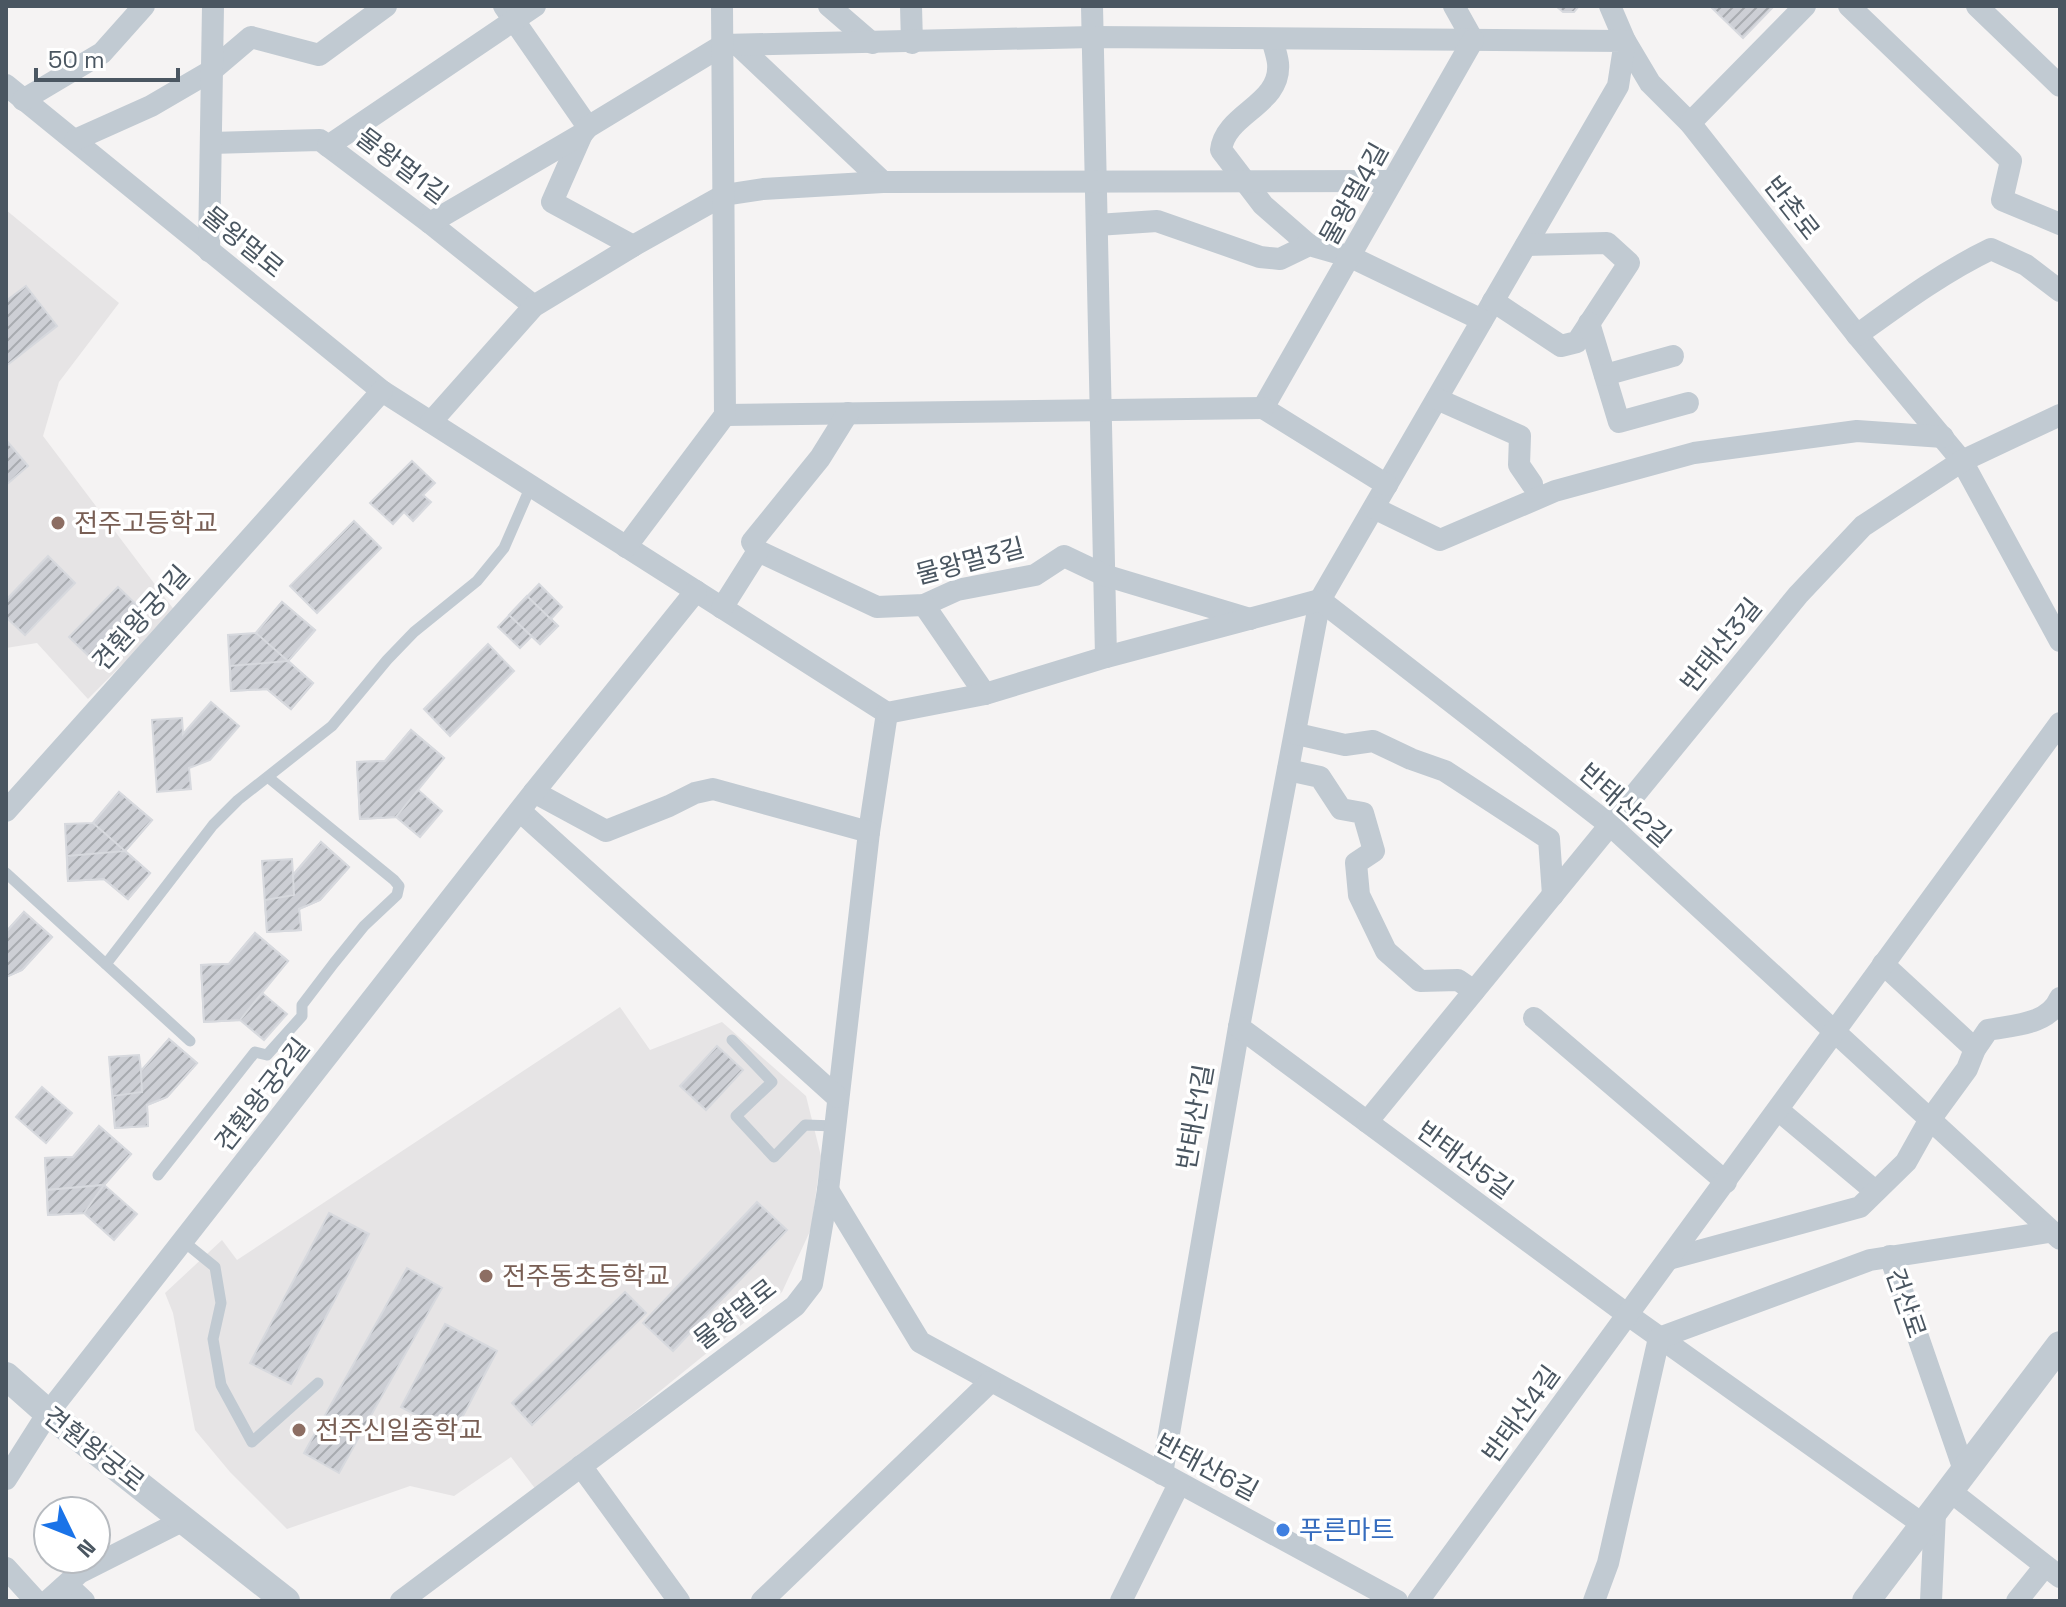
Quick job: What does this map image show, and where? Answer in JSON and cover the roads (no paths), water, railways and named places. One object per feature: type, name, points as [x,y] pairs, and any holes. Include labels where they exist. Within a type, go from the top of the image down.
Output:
[{"type":"street","points":[[23,100],[102,53],[144,6]]},
{"type":"street","points":[[209,251],[213,6]]},
{"type":"street","points":[[75,140],[151,106],[211,71],[251,37],[319,55],[386,6]]},
{"type":"street","points":[[328,146],[509,13],[535,6]]},
{"type":"street","points":[[430,223],[585,130],[726,30],[739,6]]},
{"type":"street","points":[[829,6],[872,43]]},
{"type":"street","points":[[905,43],[911,6]]},
{"type":"street","points":[[1092,6],[1106,657]]},
{"type":"street","points":[[1454,6],[1473,40]]},
{"type":"street","name":"반촌로","points":[[1610,6],[1625,41],[1650,83],[1690,123],[1857,335],[1962,461],[2060,641]]},
{"type":"street","points":[[1690,123],[1805,6]]},
{"type":"street","points":[[1849,6],[2011,161],[2002,200],[2060,224]]},
{"type":"street","points":[[1977,6],[2060,86]]},
{"type":"street","points":[[509,13],[585,130]]},
{"type":"street","points":[[726,30],[872,43],[1093,37],[1625,41]]},
{"type":"street","points":[[726,30],[883,182]]},
{"type":"street","points":[[626,547],[725,415],[726,30]]},
{"type":"street","points":[[1272,39],[1278,64],[1277,79],[1266,97],[1222,138],[1221,150],[1285,227],[1309,245],[1351,257],[1488,311],[1561,346],[1577,342],[1629,263],[1607,243],[1526,245]]},
{"type":"street","name":"물왕멀4길","points":[[1263,408],[1473,40]]},
{"type":"street","name":"반태산1길","points":[[1121,1601],[1171,1479],[1239,1027],[1320,600],[1618,86],[1625,41]]},
{"type":"street","name":"물왕멀로","points":[[6,85],[382,391],[887,713],[869,832],[828,1190],[812,1284],[795,1306],[401,1601]]},
{"type":"street","points":[[585,130],[552,202],[633,246]]},
{"type":"street","name":"물왕멀1길","points":[[211,143],[320,140],[534,306]]},
{"type":"street","points":[[431,422],[534,306],[724,195],[763,189],[883,182],[1392,181]]},
{"type":"street","points":[[1097,225],[1157,221],[1260,257],[1280,259],[1309,245]]},
{"type":"street","points":[[1857,335],[1917,292],[1967,260],[1991,249],[2026,265],[2060,291]]},
{"type":"street","points":[[1589,323],[1619,422],[1688,403]]},
{"type":"street","points":[[1605,375],[1673,356]]},
{"type":"street","name":"견훤왕궁1길","points":[[6,811],[382,391]]},
{"type":"street","points":[[1437,399],[1520,436],[1519,465],[1532,484]]},
{"type":"street","points":[[725,415],[1263,408],[1387,485]]},
{"type":"street","points":[[722,608],[758,551],[752,542],[820,458],[848,413]]},
{"type":"street","name":"반태산3길","points":[[1367,1122],[1798,595],[1863,526],[1962,461],[2060,415]]},
{"type":"street","points":[[1374,508],[1440,540],[1555,491],[1694,453],[1857,431],[1943,437]]},
{"type":"street","name":"물왕멀3길","points":[[758,551],[877,607],[924,605],[957,590],[1035,575],[1064,556],[1104,575],[1251,619]]},
{"type":"street","name":"견훤왕궁2길","points":[[6,1479],[48,1413],[534,792],[696,591]]},
{"type":"street","points":[[887,713],[985,694],[1106,657],[1320,600]]},
{"type":"street","name":"반태산2길","points":[[1320,600],[1610,825],[2055,1236]]},
{"type":"street","points":[[924,605],[985,694]]},
{"type":"street","name":"반태산4길","points":[[1418,1601],[2060,723]]},
{"type":"street","points":[[1297,734],[1345,745],[1373,741],[1445,771],[1549,839],[1553,895]]},
{"type":"street","points":[[1288,770],[1320,777],[1341,809],[1363,813],[1374,851],[1356,863],[1359,895],[1386,951],[1420,981],[1458,980],[1474,991]]},
{"type":"street","points":[[534,792],[606,831],[695,793],[713,789],[869,832]]},
{"type":"street","points":[[520,811],[837,1097]]},
{"type":"street","points":[[1883,964],[1975,1049]]},
{"type":"street","points":[[1669,1259],[1868,1199],[1906,1162],[1929,1121],[1967,1069],[1975,1049],[1988,1030],[2034,1021],[2055,1010],[2060,998]]},
{"type":"street","points":[[1534,1018],[1726,1182]]},
{"type":"street","name":"반태산5길","points":[[1239,1027],[1659,1338],[1944,1500],[2053,1572]]},
{"type":"street","points":[[1778,1110],[1868,1199]]},
{"type":"street","name":"반태산6길","points":[[828,1190],[920,1342],[1397,1601]]},
{"type":"street","name":"건산로","points":[[1931,1601],[1944,1500],[1890,1256],[2055,1236]]},
{"type":"street","points":[[1594,1601],[1608,1563],[1659,1338],[1870,1260],[1890,1256]]},
{"type":"street","points":[[1866,1601],[2060,1345]]},
{"type":"street","name":"견훤왕궁로","points":[[6,1376],[48,1413],[286,1601]]},
{"type":"street","points":[[762,1601],[990,1382]]},
{"type":"street","points":[[581,1466],[679,1601]]},
{"type":"street","points":[[48,1601],[79,1573],[184,1520]]},
{"type":"street","points":[[6,1568],[36,1601]]},
{"type":"street","points":[[2017,1601],[2053,1572]]},
{"type":"street","points":[[67,1585],[84,1601]]},
{"type":"lane","points":[[106,964],[213,825],[238,800],[332,726],[414,632],[477,581],[504,548],[531,486]]},
{"type":"lane","points":[[158,1175],[255,1052],[267,1055],[302,1016],[302,1005],[334,963],[364,926],[397,895],[399,886],[394,880],[269,778]]},
{"type":"lane","points":[[6,873],[190,1041]]},
{"type":"lane","points":[[732,1040],[772,1082],[736,1116],[774,1157],[805,1125],[836,1126]]},
{"type":"lane","points":[[183,1241],[215,1267],[221,1303],[213,1339],[221,1385],[252,1442],[318,1383]]},
{"type":"place","name":"전주고등학교","points":[[58,523]]},
{"type":"place","name":"전주동초등학교","points":[[486,1276]]},
{"type":"place","name":"전주신일중학교","points":[[299,1430]]},
{"type":"place","name":"푸른마트","points":[[1283,1530]]}]
